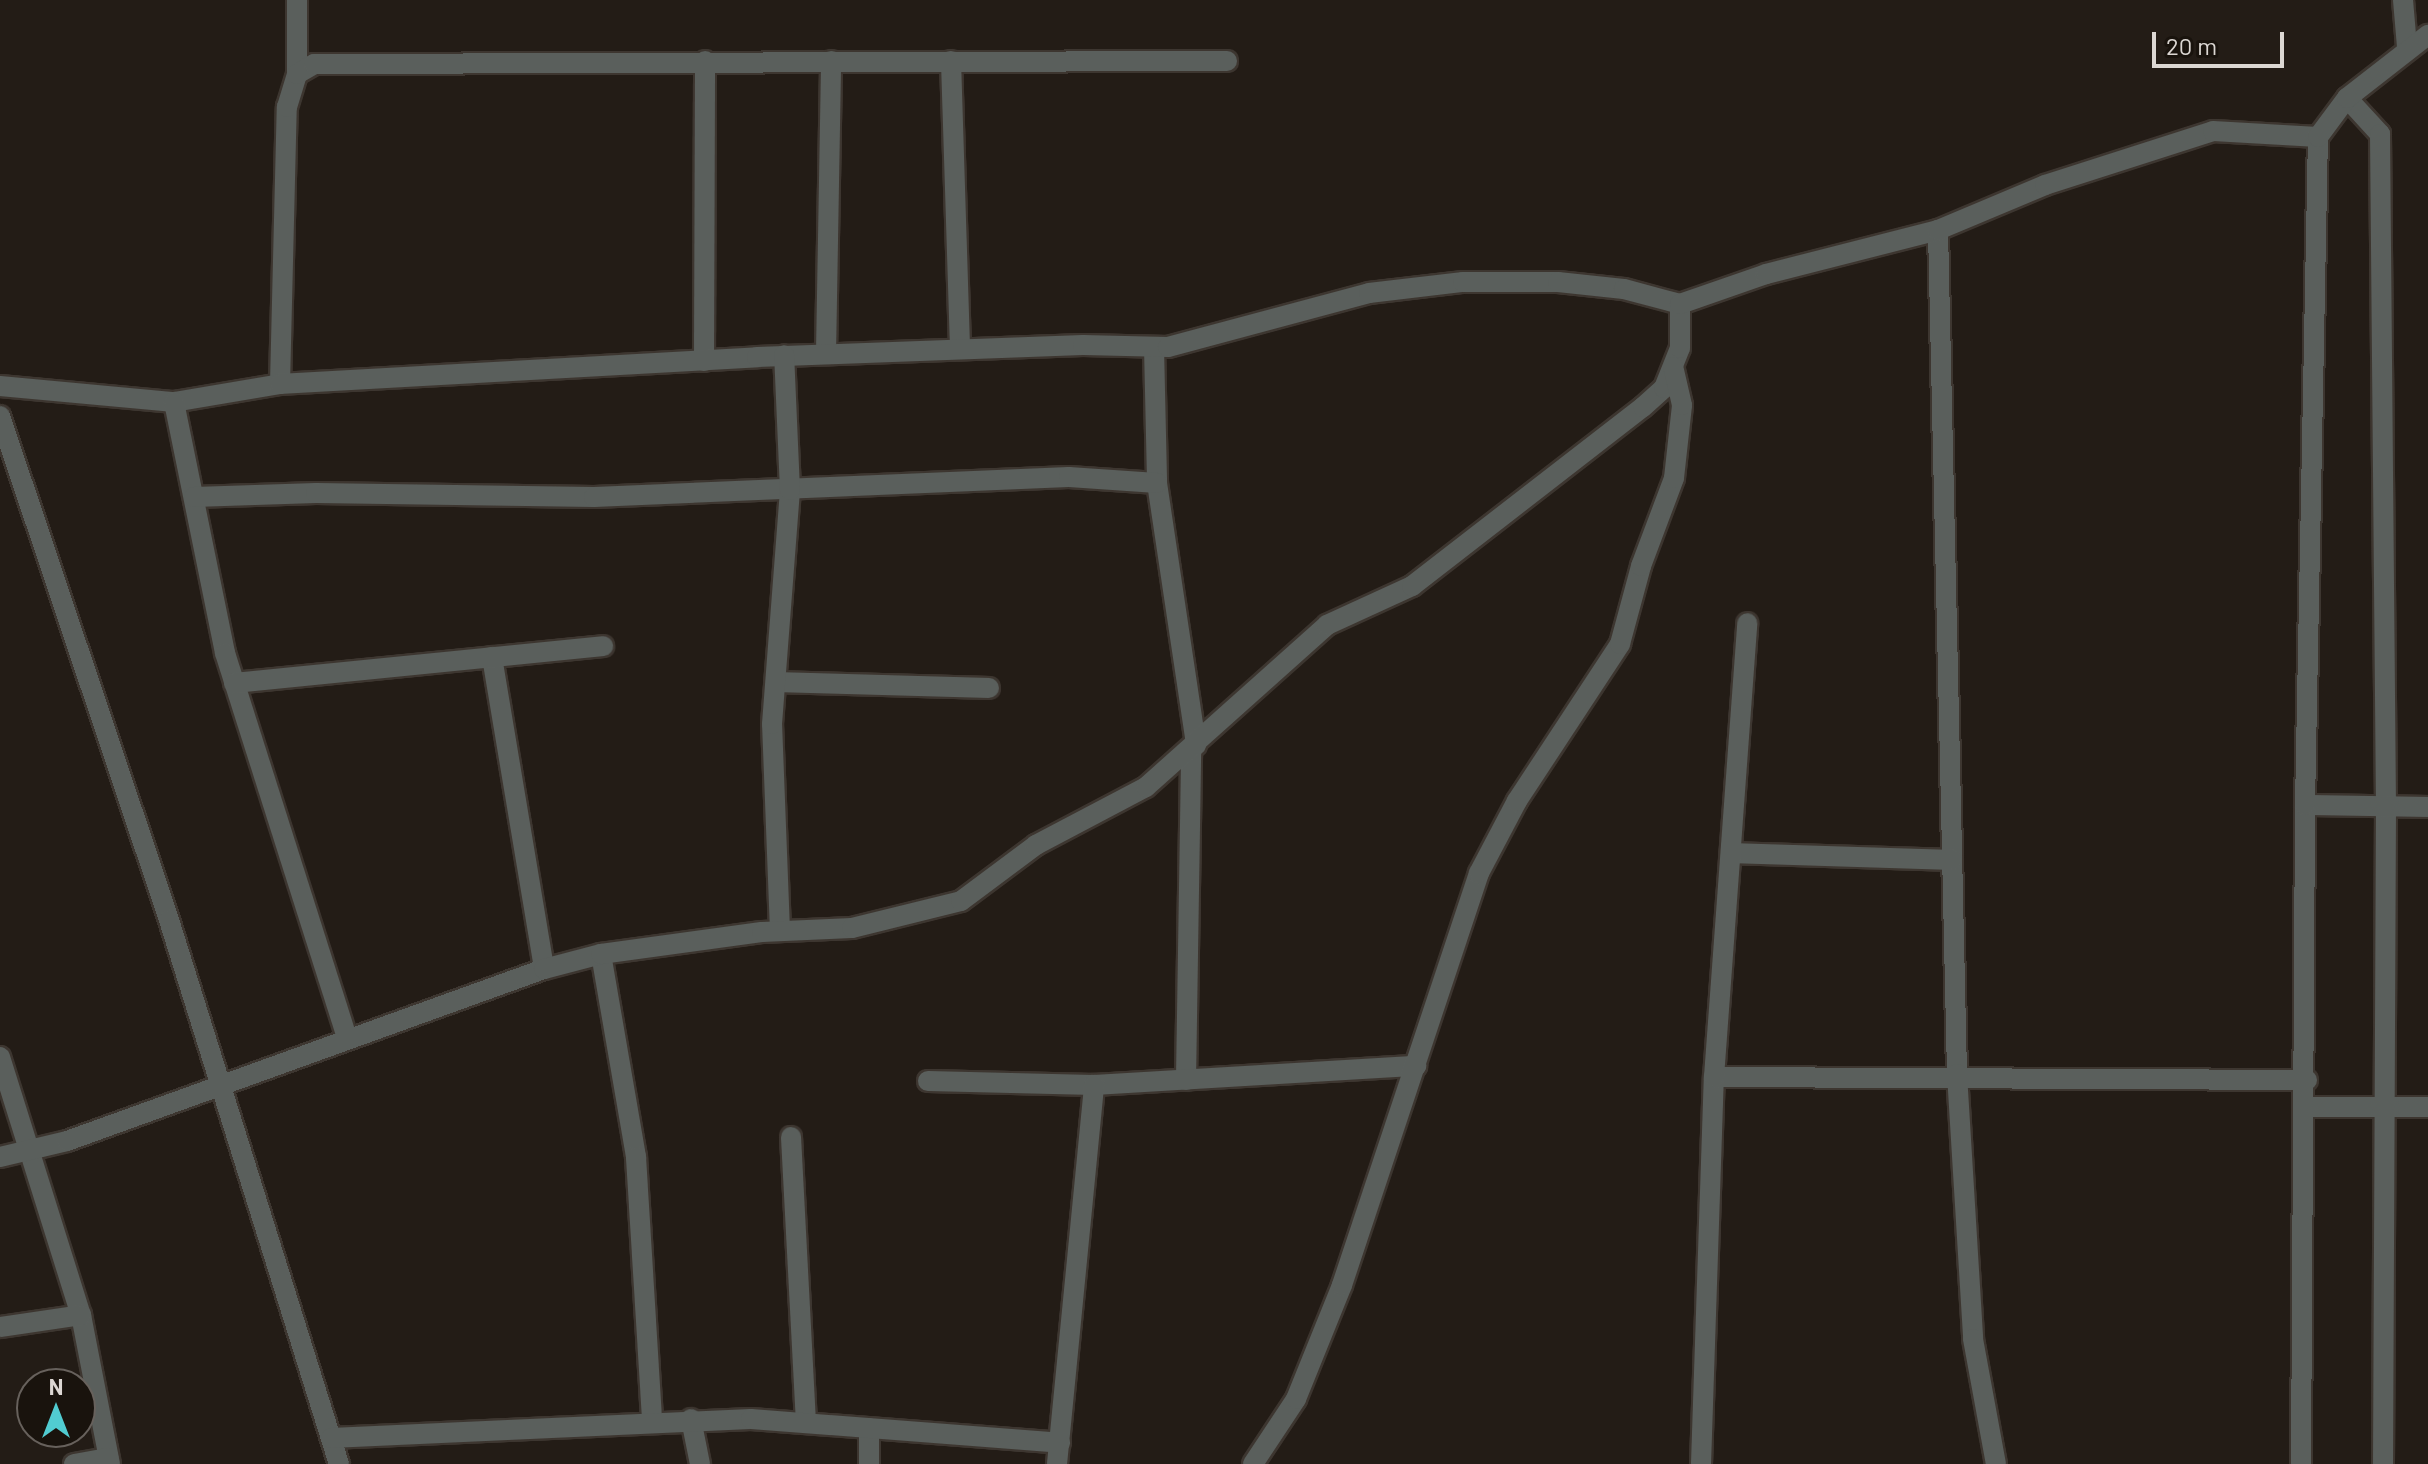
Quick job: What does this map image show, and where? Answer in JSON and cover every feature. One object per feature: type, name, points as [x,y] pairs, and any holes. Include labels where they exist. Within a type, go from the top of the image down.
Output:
[{"type":"street","points":[[280,384],[287,107],[297,74],[297,0]]},
{"type":"street","points":[[2403,0],[2407,47]]},
{"type":"street","points":[[2301,1464],[2307,1107],[2305,805],[2318,137],[2347,98],[2407,47],[2428,35]]},
{"type":"street","points":[[297,74],[314,64],[333,61],[1227,61]]},
{"type":"street","points":[[704,361],[705,61]]},
{"type":"street","points":[[826,354],[831,61]]},
{"type":"street","points":[[951,61],[960,349]]},
{"type":"street","points":[[2347,98],[2380,134],[2386,807],[2383,1464]]},
{"type":"street","points":[[0,386],[174,402],[280,384],[784,355],[1154,347],[1242,331],[1369,293],[1463,282],[1558,282],[1624,289],[1680,304],[1766,274],[1938,230],[2045,185],[2213,131],[2318,137]]},
{"type":"street","points":[[1938,230],[1957,1074],[1973,1339],[1996,1464]]},
{"type":"street","points":[[0,1157],[33,1149],[544,969],[601,954],[780,931],[852,928],[961,901],[1036,845],[1146,787],[1327,625],[1412,586],[1643,407],[1664,388],[1680,348],[1680,304]]},
{"type":"street","points":[[1154,347],[1157,483],[1193,746],[1186,1080]]},
{"type":"street","points":[[780,931],[772,724],[790,490],[784,355]]},
{"type":"street","points":[[1253,1464],[1296,1399],[1342,1285],[1479,873],[1517,801],[1620,644],[1641,566],[1674,478],[1682,405],[1673,367]]},
{"type":"street","points":[[174,402],[234,683],[347,1037]]},
{"type":"street","points":[[0,416],[221,1084],[339,1464]]},
{"type":"street","points":[[194,497],[316,493],[594,497],[1069,477],[1157,483]]},
{"type":"street","points":[[1701,1464],[1714,1077],[1747,623]]},
{"type":"street","points":[[234,683],[603,646]]},
{"type":"street","points":[[492,657],[544,969]]},
{"type":"street","points":[[776,682],[989,688]]},
{"type":"street","points":[[2305,805],[2428,807]]},
{"type":"street","points":[[1731,853],[1952,860]]},
{"type":"street","points":[[601,954],[636,1157],[652,1420]]},
{"type":"street","points":[[0,1057],[33,1149],[81,1315],[109,1461],[74,1464]]},
{"type":"street","points":[[928,1081],[1094,1085],[1416,1066]]},
{"type":"street","points":[[1714,1077],[1957,1074],[2307,1080]]},
{"type":"street","points":[[1057,1464],[1094,1085]]},
{"type":"street","points":[[2307,1107],[2428,1107]]},
{"type":"street","points":[[791,1137],[806,1423]]},
{"type":"street","points":[[0,1327],[81,1315]]},
{"type":"street","points":[[331,1438],[691,1419],[806,1423],[1060,1443]]},
{"type":"street","points":[[691,1419],[700,1464]]},
{"type":"street","points":[[869,1428],[869,1464]]}]
